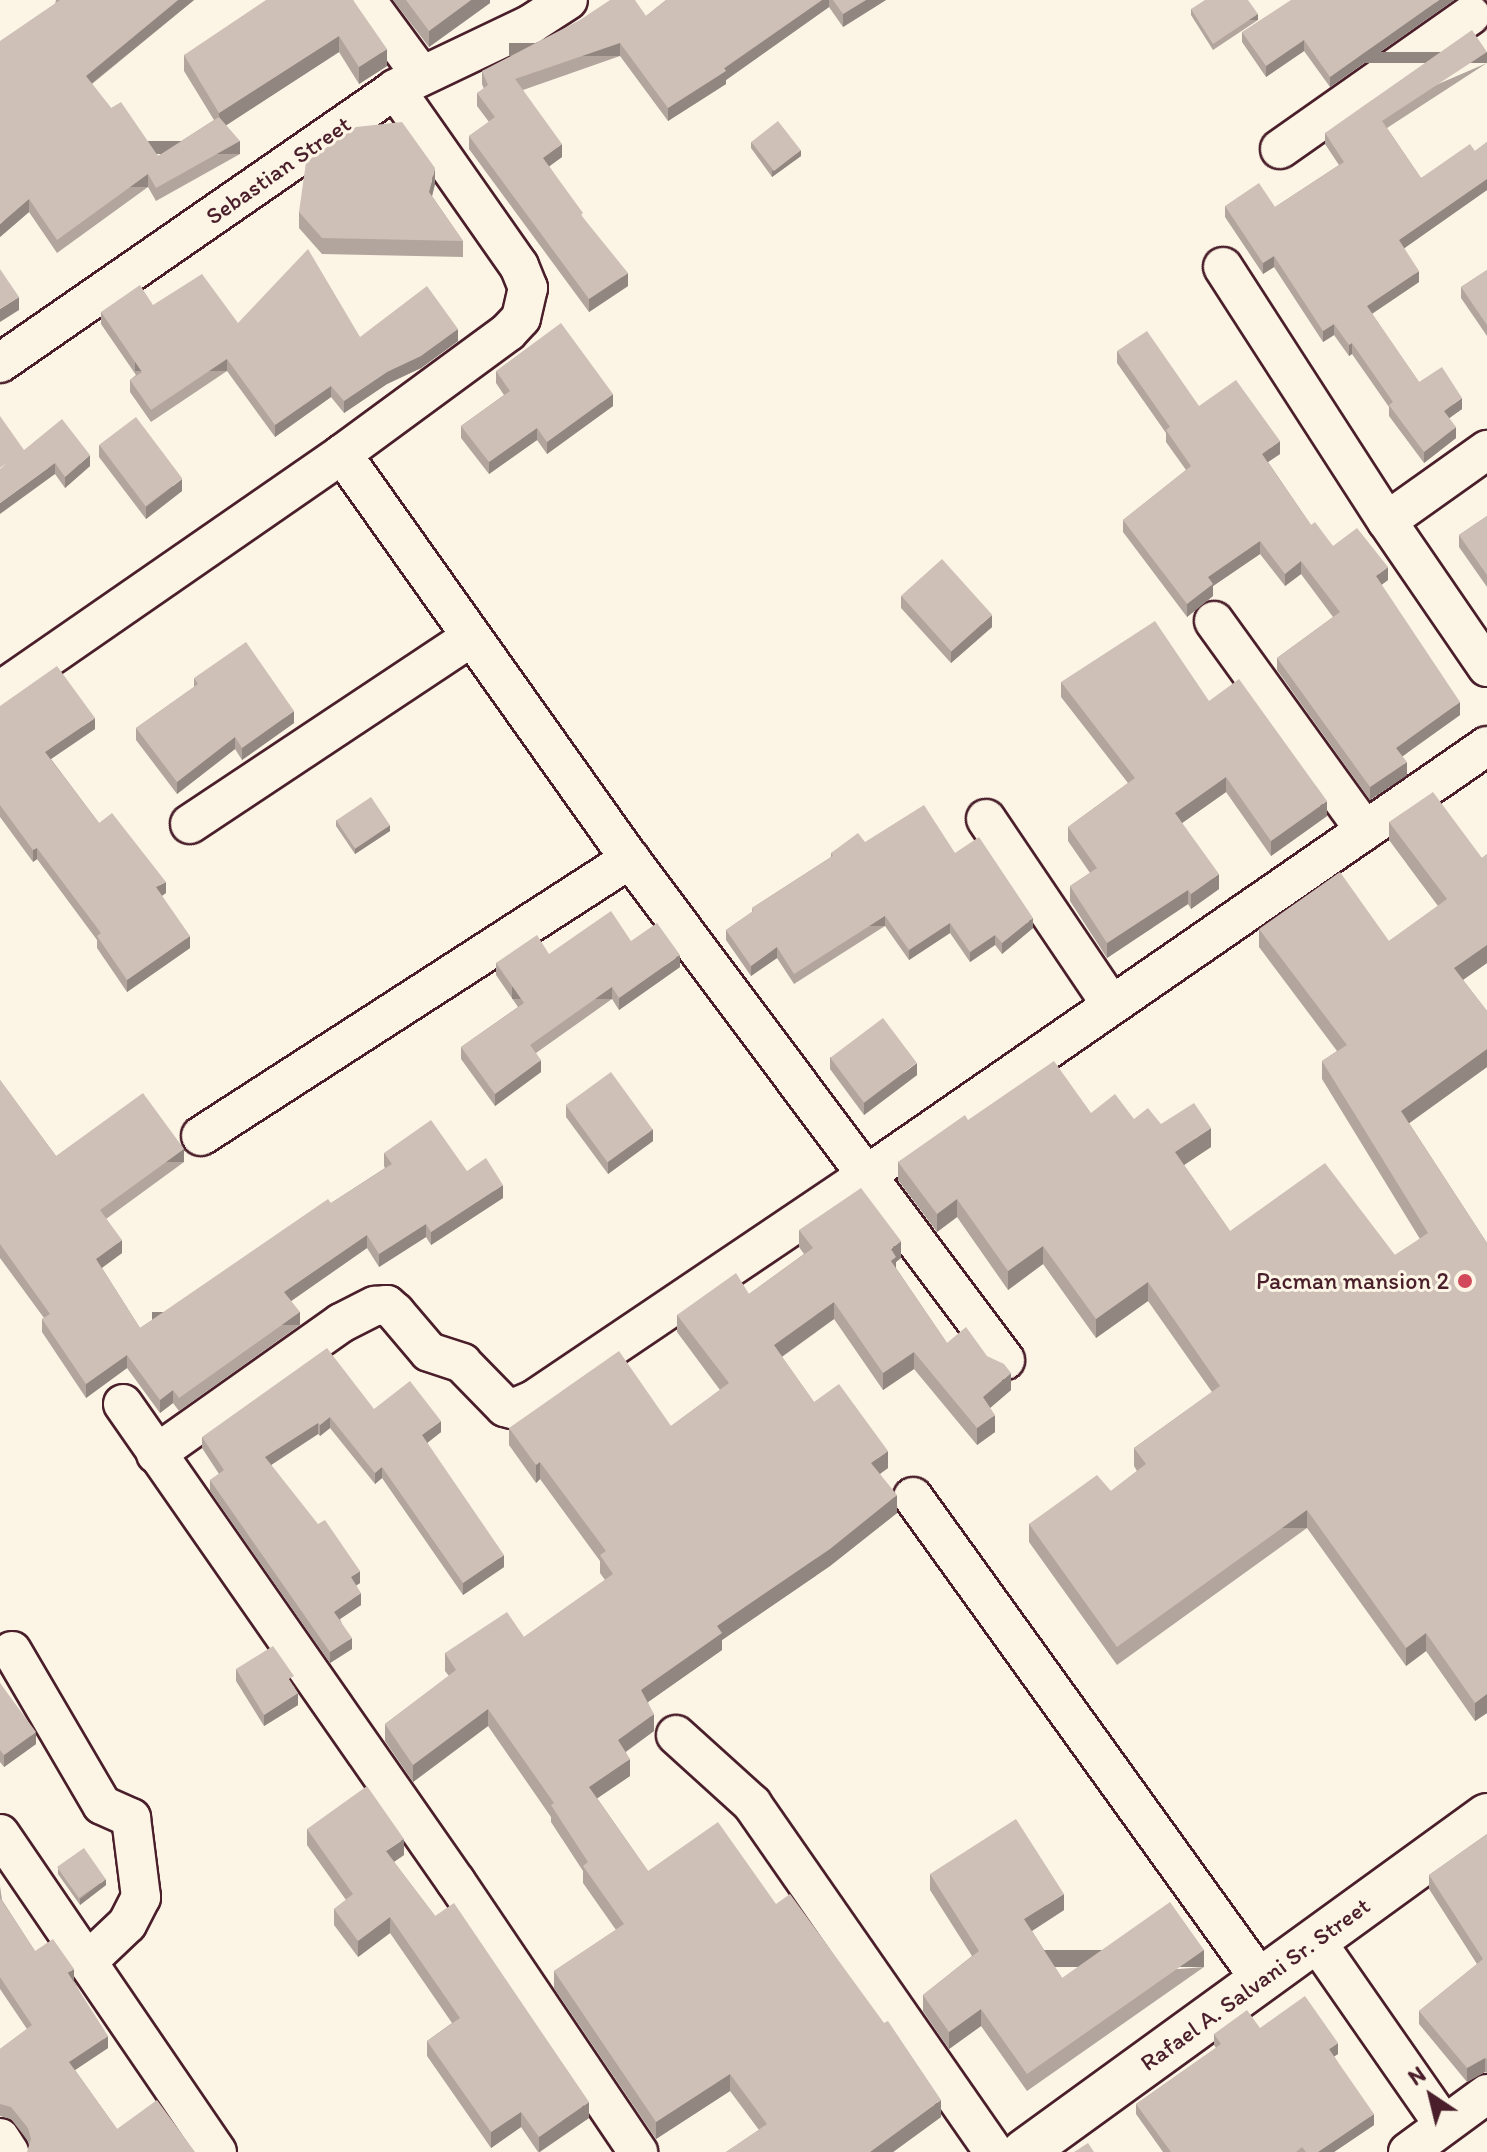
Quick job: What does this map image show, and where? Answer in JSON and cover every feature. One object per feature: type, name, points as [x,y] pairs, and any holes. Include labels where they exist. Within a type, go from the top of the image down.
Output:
[{"type":"street","points":[[0,691],[342,454],[508,332],[521,318],[528,288],[519,266],[408,82],[366,0]]},
{"type":"street","name":"Sebastian Street","points":[[0,363],[408,82],[531,24],[568,0]]},
{"type":"street","points":[[1280,149],[1473,17]]},
{"type":"street","points":[[1223,267],[1387,521],[1487,667]]},
{"type":"street","points":[[1387,521],[1487,450]]},
{"type":"street","points":[[342,454],[630,859],[1005,1360]]},
{"type":"street","points":[[1214,621],[1365,830]]},
{"type":"street","points":[[190,824],[471,637]]},
{"type":"street","points":[[156,1454],[328,1332],[375,1306],[387,1305],[429,1352],[462,1363],[505,1407],[521,1406],[865,1176],[1487,746]]},
{"type":"street","points":[[986,819],[1111,1004]]},
{"type":"street","points":[[201,1136],[630,859]]},
{"type":"street","points":[[123,1404],[456,1882],[638,2152]]},
{"type":"street","points":[[913,1497],[1261,1980]]},
{"type":"street","points":[[12,1651],[102,1805],[131,1818],[141,1897],[127,1924],[87,1962]]},
{"type":"street","points":[[676,1735],[752,1804],[994,2152]]},
{"type":"street","name":"Rafael A. Salvani Sr. Street","points":[[1024,2152],[1487,1816]]},
{"type":"street","points":[[0,1834],[217,2152]]},
{"type":"street","points":[[1316,1941],[1444,2125]]},
{"type":"street","points":[[1408,2152],[1487,2094]]},
{"type":"street","points":[[0,2138],[9,2152]]},
{"type":"building","points":[[60,0],[178,0],[86,76],[111,108],[121,102],[158,156],[219,117],[240,141],[156,188],[148,174],[57,240],[29,199],[0,224],[0,41]]},
{"type":"building","points":[[266,0],[353,0],[387,49],[359,67],[339,36],[219,113],[184,55]]},
{"type":"building","points":[[406,0],[471,0],[429,31]]},
{"type":"building","points":[[610,0],[635,0],[646,16],[666,0],[822,0],[724,68],[726,71],[668,108],[620,43],[515,79],[562,144],[543,158],[583,213],[581,215],[628,273],[589,299],[469,136],[495,117],[477,93],[488,85],[482,71],[580,20]]},
{"type":"building","points":[[833,0],[866,0],[843,14]]},
{"type":"building","points":[[1205,0],[1248,0],[1258,14],[1213,44],[1191,9]]},
{"type":"building","points":[[1291,0],[1439,0],[1330,77],[1304,40],[1266,66],[1242,32]]},
{"type":"building","points":[[1472,30],[1487,52],[1382,121],[1421,178],[1470,144],[1475,151],[1487,142],[1487,179],[1399,240],[1419,271],[1367,306],[1419,382],[1442,367],[1462,398],[1444,411],[1456,427],[1424,452],[1389,405],[1393,402],[1352,343],[1349,345],[1334,324],[1323,331],[1274,256],[1263,263],[1225,206],[1259,183],[1275,207],[1344,162],[1325,133]]},
{"type":"building","points":[[778,121],[801,150],[774,171],[751,142]]},
{"type":"building","points":[[402,122],[435,168],[429,192],[463,241],[322,238],[299,212],[306,162],[356,127]]},
{"type":"building","points":[[308,249],[360,337],[427,286],[458,329],[421,356],[387,372],[344,401],[331,386],[275,425],[227,359],[151,410],[130,380],[142,372],[101,312],[140,285],[153,305],[202,274],[238,323]]},
{"type":"building","points":[[0,269],[19,297],[0,309]]},
{"type":"building","points":[[1487,270],[1487,325],[1461,287]]},
{"type":"building","points":[[561,323],[613,394],[547,442],[537,428],[489,462],[461,426],[510,391],[496,371]]},
{"type":"building","points":[[1147,331],[1199,406],[1236,380],[1280,441],[1262,454],[1311,525],[1315,522],[1333,546],[1357,528],[1388,567],[1376,576],[1460,702],[1396,748],[1407,762],[1370,787],[1277,658],[1340,612],[1301,561],[1285,574],[1260,541],[1208,577],[1213,584],[1187,604],[1123,520],[1191,466],[1166,430],[1170,427],[1117,351]]},
{"type":"building","points":[[0,416],[24,450],[62,419],[90,455],[65,477],[55,463],[0,503],[0,469],[7,463],[0,468]]},
{"type":"building","points":[[136,417],[182,478],[146,506],[99,445]]},
{"type":"building","points":[[1487,516],[1487,575],[1459,535]]},
{"type":"building","points":[[942,559],[992,615],[951,652],[901,596]]},
{"type":"building","points":[[1155,621],[1209,701],[1239,679],[1327,801],[1271,841],[1226,777],[1175,813],[1219,874],[1191,894],[1188,890],[1107,943],[1070,886],[1097,868],[1068,827],[1135,778],[1061,682]]},
{"type":"building","points":[[246,642],[294,711],[242,748],[235,737],[177,782],[136,728],[198,684],[194,678]]},
{"type":"building","points":[[57,666],[95,718],[45,752],[99,823],[112,813],[166,882],[156,887],[190,936],[127,980],[97,936],[101,933],[37,848],[33,850],[0,805],[0,706]]},
{"type":"building","points":[[1433,792],[1482,858],[1487,854],[1487,945],[1454,968],[1487,1011],[1487,1049],[1401,1111],[1487,1243],[1487,1694],[1475,1703],[1426,1633],[1406,1648],[1307,1510],[1117,1647],[1029,1524],[1097,1475],[1111,1491],[1146,1464],[1134,1448],[1220,1386],[1148,1282],[1096,1319],[1043,1246],[1008,1271],[957,1199],[937,1214],[898,1162],[965,1115],[968,1120],[1054,1061],[1091,1113],[1115,1094],[1134,1119],[1148,1108],[1161,1124],[1194,1103],[1211,1128],[1175,1152],[1230,1231],[1325,1163],[1395,1255],[1428,1233],[1322,1061],[1347,1045],[1259,929],[1340,872],[1389,941],[1447,899],[1389,822]]},
{"type":"building","points":[[371,797],[390,825],[355,849],[336,820]]},
{"type":"building","points":[[924,805],[955,853],[979,837],[1033,918],[1002,943],[995,935],[970,952],[950,923],[909,950],[885,916],[794,974],[777,947],[751,966],[726,930],[753,911],[752,908],[833,856],[831,853],[858,833],[865,842]]},
{"type":"building","points":[[611,911],[631,941],[657,923],[680,955],[619,998],[612,987],[530,1045],[541,1060],[495,1094],[461,1047],[524,1003],[496,963],[537,935],[549,954]]},
{"type":"building","points":[[883,1018],[917,1063],[864,1102],[830,1058]]},
{"type":"building","points":[[611,1072],[653,1129],[607,1162],[566,1105]]},
{"type":"building","points":[[0,1080],[56,1156],[143,1093],[184,1149],[100,1210],[122,1240],[96,1259],[140,1328],[328,1199],[331,1203],[392,1164],[384,1153],[431,1120],[467,1171],[486,1158],[503,1185],[431,1232],[426,1224],[379,1254],[367,1235],[284,1292],[300,1312],[179,1398],[173,1390],[160,1400],[127,1355],[86,1384],[42,1319],[50,1314],[0,1244]]},
{"type":"building","points":[[861,1188],[901,1241],[891,1249],[896,1257],[891,1261],[947,1343],[966,1327],[987,1356],[1004,1364],[1011,1373],[983,1397],[995,1415],[977,1428],[914,1352],[883,1373],[834,1302],[774,1345],[814,1402],[839,1384],[888,1451],[871,1463],[897,1495],[830,1549],[717,1626],[722,1633],[641,1690],[654,1714],[618,1740],[630,1759],[589,1787],[648,1871],[718,1822],[776,1904],[790,1894],[884,2023],[888,2021],[941,2100],[870,2152],[726,2152],[767,2124],[730,2074],[656,2122],[554,1971],[624,1924],[583,1866],[588,1862],[551,1805],[554,1803],[488,1709],[413,1765],[385,1724],[456,1670],[445,1653],[507,1612],[524,1637],[613,1574],[600,1555],[606,1551],[540,1462],[536,1465],[509,1428],[619,1351],[671,1426],[729,1383],[677,1315],[736,1273],[749,1294],[813,1248],[799,1230]]},
{"type":"building","points":[[327,1348],[374,1409],[410,1381],[441,1421],[422,1435],[504,1555],[463,1583],[382,1467],[375,1473],[330,1417],[320,1425],[318,1423],[265,1457],[318,1524],[325,1520],[360,1571],[351,1577],[361,1593],[334,1612],[352,1638],[330,1652],[210,1480],[224,1470],[202,1437]]},
{"type":"building","points":[[273,1646],[294,1676],[289,1679],[298,1693],[264,1715],[236,1669]]},
{"type":"building","points":[[0,1683],[36,1732],[4,1755],[0,1750]]},
{"type":"building","points":[[367,1786],[404,1839],[386,1851],[435,1916],[454,1903],[589,2102],[539,2137],[521,2112],[491,2132],[427,2041],[460,2018],[390,1917],[358,1941],[334,1909],[353,1894],[307,1829]]},
{"type":"building","points":[[1016,1819],[1064,1894],[1024,1919],[1062,1978],[1170,1902],[1204,1950],[1027,2074],[981,2009],[949,2032],[923,1995],[979,1951],[930,1874]]},
{"type":"building","points":[[1487,1834],[1487,2059],[1467,2068],[1419,2011],[1483,1959],[1429,1875]]},
{"type":"building","points":[[84,1848],[106,1879],[79,1898],[57,1867]]},
{"type":"building","points":[[0,1898],[35,1951],[53,1939],[74,1969],[68,1973],[108,2036],[69,2062],[117,2129],[157,2100],[195,2152],[27,2152],[31,2139],[28,2128],[11,2107],[0,2104],[0,2049],[32,2025],[0,1977]]},
{"type":"building","points":[[1305,1996],[1338,2043],[1329,2049],[1374,2114],[1318,2152],[1306,2152],[1302,2147],[1296,2152],[1171,2152],[1136,2104],[1221,2044],[1214,2034],[1247,2010],[1260,2028]]},
{"type":"building","points":[[1088,2143],[1094,2152],[1074,2152]]},
{"type":"place","name":"Pacman mansion 2","points":[[1465,1281]]}]
